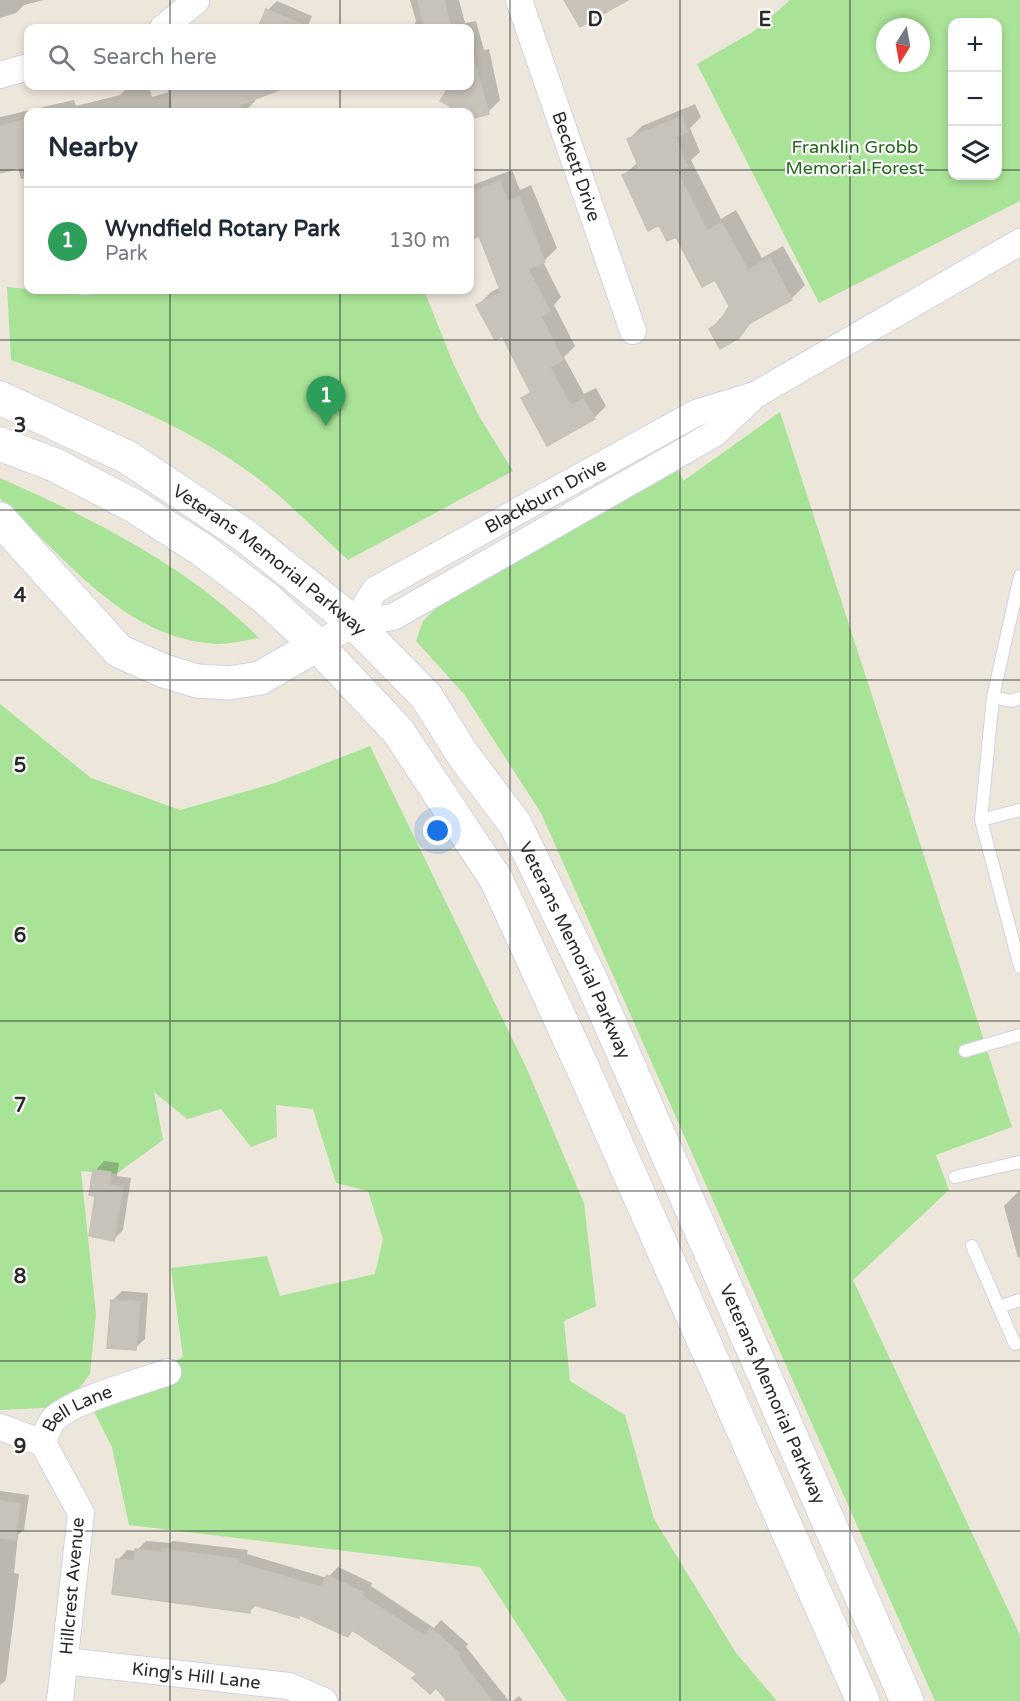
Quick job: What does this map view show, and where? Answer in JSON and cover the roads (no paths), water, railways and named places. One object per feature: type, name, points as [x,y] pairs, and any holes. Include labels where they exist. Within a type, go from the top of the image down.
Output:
[{"type":"main road","name":"Veterans Memorial Parkway","points":[[0,398],[127,457],[171,484],[244,535],[354,623],[426,696],[464,755],[515,824],[592,982],[907,1701]]},
{"type":"main road","name":"Veterans Memorial Parkway","points":[[0,444],[56,465],[134,506],[192,543],[267,598],[317,645],[398,731],[496,879],[595,1094],[863,1701]]},
{"type":"main road","points":[[0,519],[119,651],[164,671],[197,681],[239,682],[260,678],[317,645]]},
{"type":"street","name":"Beckett Drive","points":[[519,0],[633,331]]},
{"type":"street","points":[[168,24],[196,1]]},
{"type":"street","points":[[0,75],[24,68]]},
{"type":"street","name":"Blackburn Drive","points":[[317,645],[354,623],[393,617],[714,434],[755,395],[1020,242]]},
{"type":"street","name":"Bell Lane","points":[[0,1427],[43,1443],[54,1419],[78,1406],[168,1372]]},
{"type":"street","name":"Hillcrest Avenue","points":[[43,1443],[81,1513],[60,1701]]},
{"type":"street","name":"King's Hill Lane","points":[[65,1661],[289,1686],[324,1701]]},
{"type":"lane","points":[[1020,576],[993,697],[981,820],[1015,926],[1020,967]]},
{"type":"lane","points":[[993,697],[1011,701],[1020,698]]},
{"type":"lane","points":[[981,820],[1020,810]]},
{"type":"lane","points":[[965,1051],[1020,1035]]},
{"type":"lane","points":[[956,1178],[1020,1161]]},
{"type":"lane","points":[[972,1246],[1015,1344]]},
{"type":"lane","points":[[999,1307],[1020,1300]]},
{"type":"place","name":"Wyndfield Rotary Park","points":[[326,426]]},
{"type":"park label","name":"Franklin Grobb Memorial Forest","points":[[855,157]]}]
